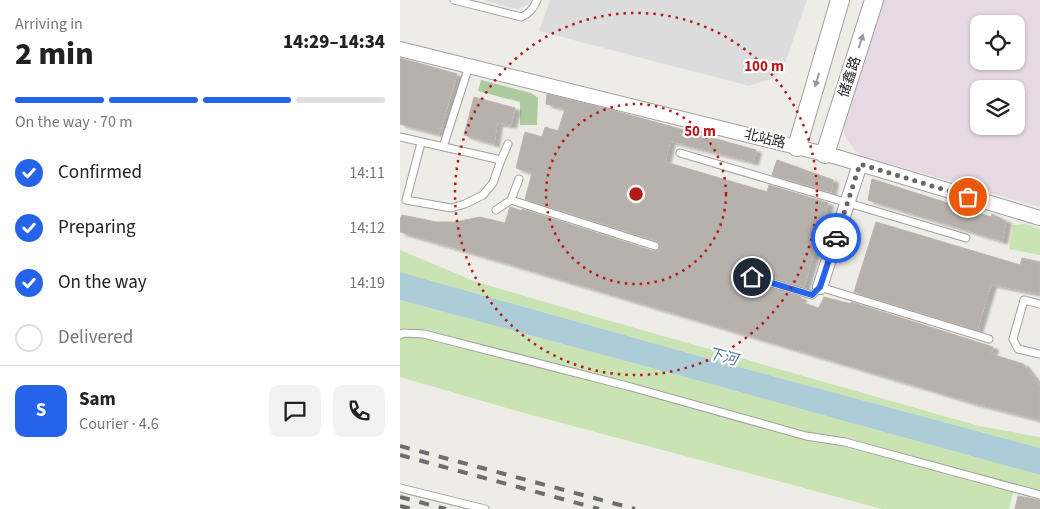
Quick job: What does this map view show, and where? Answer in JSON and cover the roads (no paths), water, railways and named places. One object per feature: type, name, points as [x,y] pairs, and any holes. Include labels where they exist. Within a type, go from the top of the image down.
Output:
[{"type":"street","points":[[797,147],[840,0]]},
{"type":"street","name":"储鑫路","points":[[825,154],[874,0]]},
{"type":"street","name":"北站路","points":[[400,49],[825,154],[1040,218]]},
{"type":"street","points":[[820,287],[860,164]]},
{"type":"lane","points":[[454,0],[520,17],[532,10],[537,0]]},
{"type":"lane","points":[[443,147],[469,66]]},
{"type":"lane","points":[[400,137],[501,160]]},
{"type":"lane","points":[[421,143],[406,200],[451,208],[466,204],[483,194],[493,183],[508,144]]},
{"type":"lane","points":[[680,154],[966,238]]},
{"type":"lane","points":[[496,210],[511,200],[520,179]]},
{"type":"lane","points":[[511,200],[656,246]]},
{"type":"lane","points":[[752,277],[812,295],[820,287],[990,339]]},
{"type":"lane","points":[[1040,304],[1024,300],[1013,339],[1018,349],[1040,354]]},
{"type":"lane","points":[[400,335],[403,333],[424,334],[631,386],[806,436],[845,442],[1040,495]]},
{"type":"lane","points":[[400,488],[485,509]]},
{"type":"water","points":[[400,272],[724,363],[1040,448],[1040,475],[400,300]]},
{"type":"railway","points":[[400,446],[635,509]]},
{"type":"railway","points":[[400,455],[599,509]]},
{"type":"railway","points":[[400,497],[446,509]]},
{"type":"railway","points":[[400,506],[412,509]]},
{"type":"water label","name":"下河","points":[[723,357]]}]
